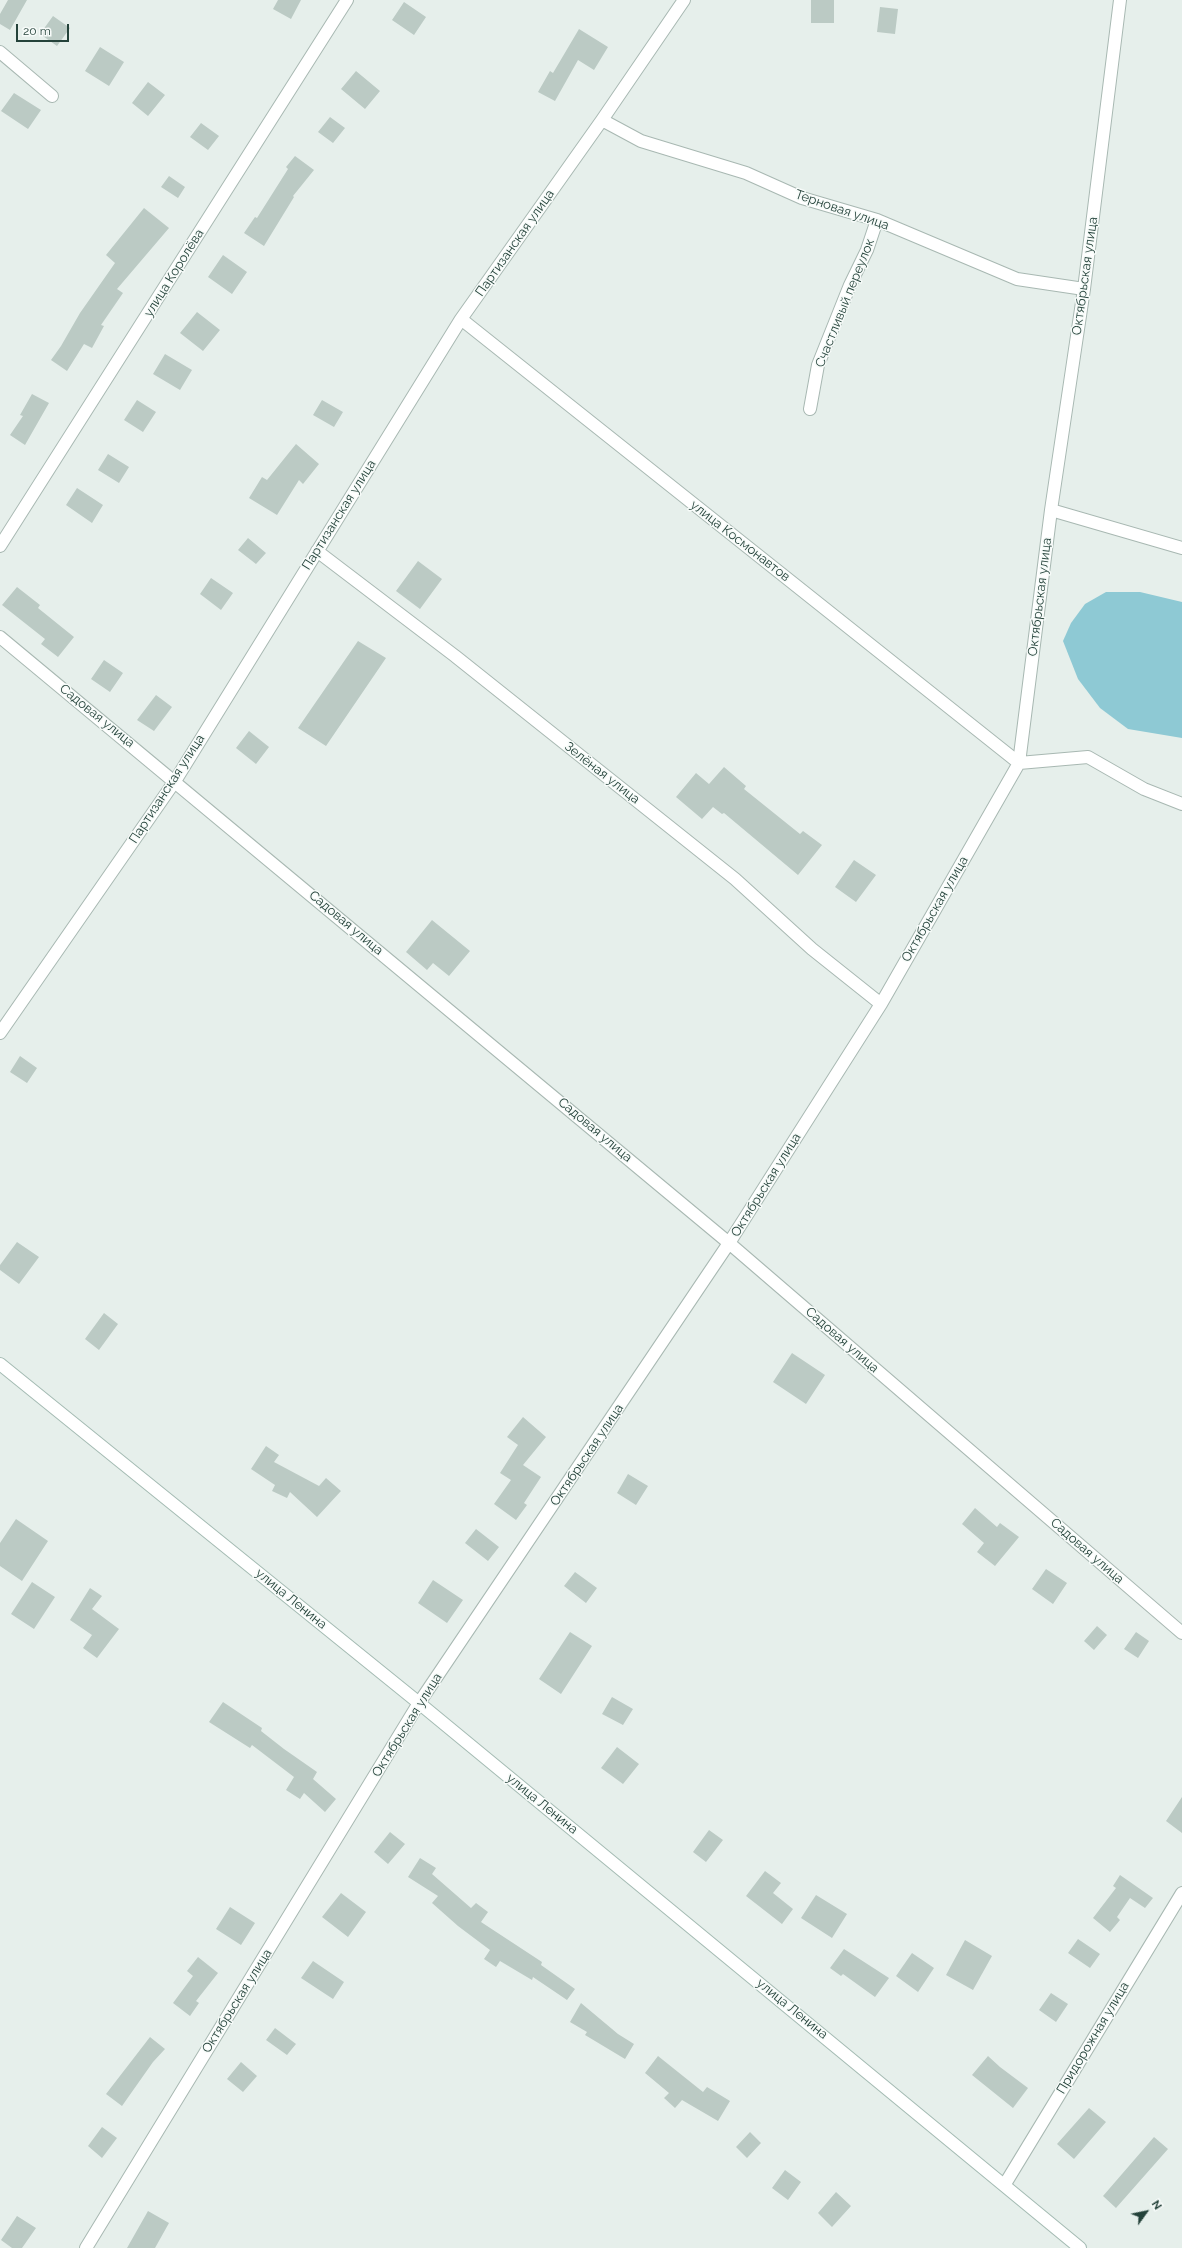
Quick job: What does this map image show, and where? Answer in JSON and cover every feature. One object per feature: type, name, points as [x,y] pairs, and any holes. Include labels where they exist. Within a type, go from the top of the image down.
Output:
[{"type":"street","name":"улица Королёва","points":[[0,546],[347,0]]},
{"type":"street","name":"Партизанская улица","points":[[0,1033],[175,781],[461,318],[602,120],[684,0]]},
{"type":"street","name":"Октябрьская улица","points":[[86,2248],[420,1703],[730,1243],[881,1004],[1019,763],[1051,510],[1084,289],[1120,0]]},
{"type":"street","points":[[0,52],[52,96]]},
{"type":"street","name":"Терновая улица","points":[[602,120],[641,141],[746,173],[802,198],[877,220],[1017,279],[1084,289]]},
{"type":"street","name":"Счастливый переулок","points":[[810,409],[818,365],[850,285],[867,250],[877,220]]},
{"type":"street","name":"улица Космонавтов","points":[[461,318],[1019,763]]},
{"type":"street","points":[[1051,510],[1182,548]]},
{"type":"street","name":"Зелёная улица","points":[[317,551],[455,656],[736,879],[812,948],[881,1004]]},
{"type":"street","name":"Садовая улица","points":[[0,637],[730,1243],[1182,1633]]},
{"type":"street","points":[[1019,763],[1088,757],[1144,789],[1182,804]]},
{"type":"street","name":"улица Ленина","points":[[0,1364],[420,1703],[1005,2184],[1080,2248]]},
{"type":"street","name":"Придорожная улица","points":[[1005,2184],[1182,1893]]},
{"type":"water","points":[[1106,592],[1140,592],[1182,602],[1182,738],[1128,729],[1100,708],[1078,679],[1063,641],[1071,623],[1085,604]]},
{"type":"building","points":[[8,0],[27,0],[10,30],[0,24],[0,14]]},
{"type":"building","points":[[278,0],[301,0],[291,19],[273,9]]},
{"type":"building","points":[[811,0],[834,0],[834,23],[811,23]]},
{"type":"building","points":[[404,2],[426,17],[414,35],[392,20]]},
{"type":"building","points":[[880,7],[898,9],[895,34],[877,32]]},
{"type":"building","points":[[53,16],[70,28],[57,46],[40,34]]},
{"type":"building","points":[[579,29],[608,47],[594,70],[578,60],[555,101],[538,92],[550,71],[553,73]]},
{"type":"building","points":[[100,47],[124,62],[109,86],[85,71]]},
{"type":"building","points":[[356,71],[380,91],[365,109],[341,89]]},
{"type":"building","points":[[148,82],[165,95],[148,116],[132,103]]},
{"type":"building","points":[[14,93],[41,110],[28,129],[1,111]]},
{"type":"building","points":[[330,117],[345,128],[333,143],[318,132]]},
{"type":"building","points":[[201,123],[219,136],[208,150],[190,137]]},
{"type":"building","points":[[295,156],[314,170],[293,196],[294,197],[264,246],[244,233],[255,217],[257,218],[288,169],[286,167]]},
{"type":"building","points":[[169,176],[185,187],[178,198],[161,187]]},
{"type":"building","points":[[144,208],[169,228],[117,289],[123,293],[101,325],[104,326],[92,348],[84,344],[67,371],[51,360],[80,313],[115,263],[106,255]]},
{"type":"building","points":[[223,255],[247,272],[232,294],[208,277]]},
{"type":"building","points":[[197,312],[220,330],[203,351],[180,333]]},
{"type":"building","points":[[165,354],[192,370],[180,390],[153,374]]},
{"type":"building","points":[[32,394],[49,403],[25,445],[10,435],[23,416],[20,415]]},
{"type":"building","points":[[137,400],[156,412],[143,432],[124,420]]},
{"type":"building","points":[[322,400],[343,412],[334,427],[313,415]]},
{"type":"building","points":[[296,444],[319,464],[303,484],[299,480],[277,515],[249,498],[262,477],[267,480]]},
{"type":"building","points":[[108,454],[129,467],[119,483],[98,470]]},
{"type":"building","points":[[77,488],[103,505],[92,523],[66,505]]},
{"type":"building","points":[[248,538],[266,553],[256,564],[238,550]]},
{"type":"building","points":[[418,561],[442,579],[420,609],[396,591]]},
{"type":"building","points":[[211,578],[233,593],[221,610],[200,594]]},
{"type":"building","points":[[17,587],[40,605],[38,608],[74,637],[58,657],[41,644],[45,639],[2,605]]},
{"type":"building","points":[[358,641],[386,658],[326,746],[298,728]]},
{"type":"building","points":[[104,660],[123,673],[110,692],[91,679]]},
{"type":"building","points":[[156,695],[172,707],[154,731],[137,720]]},
{"type":"building","points":[[249,731],[269,747],[256,764],[236,748]]},
{"type":"building","points":[[724,767],[746,786],[744,789],[800,834],[803,831],[822,845],[798,875],[724,813],[722,814],[713,807],[702,819],[676,797],[696,773],[709,784]]},
{"type":"building","points":[[854,860],[876,875],[856,902],[835,887]]},
{"type":"building","points":[[432,920],[470,951],[449,976],[433,963],[427,970],[406,952]]},
{"type":"building","points":[[20,1056],[37,1068],[27,1083],[10,1072]]},
{"type":"building","points":[[17,1242],[39,1257],[19,1284],[0,1270],[0,1265]]},
{"type":"building","points":[[104,1313],[118,1324],[99,1350],[85,1339]]},
{"type":"building","points":[[792,1353],[825,1375],[806,1404],[773,1382]]},
{"type":"building","points":[[523,1417],[546,1437],[523,1465],[541,1477],[524,1503],[527,1505],[516,1520],[494,1504],[511,1480],[500,1473],[518,1445],[507,1437]]},
{"type":"building","points":[[266,1446],[279,1455],[274,1462],[319,1486],[326,1478],[341,1491],[317,1517],[290,1492],[287,1498],[272,1491],[275,1485],[251,1469]]},
{"type":"building","points":[[628,1474],[648,1486],[636,1505],[617,1493]]},
{"type":"building","points":[[975,1508],[997,1527],[1000,1523],[1019,1537],[995,1566],[977,1552],[984,1543],[962,1524]]},
{"type":"building","points":[[16,1519],[48,1541],[22,1581],[0,1566],[0,1543]]},
{"type":"building","points":[[476,1529],[499,1547],[488,1561],[465,1543]]},
{"type":"building","points":[[1046,1569],[1067,1583],[1053,1604],[1032,1589]]},
{"type":"building","points":[[575,1572],[597,1588],[586,1603],[564,1586]]},
{"type":"building","points":[[433,1580],[463,1600],[447,1623],[418,1603]]},
{"type":"building","points":[[32,1582],[55,1597],[34,1629],[11,1614]]},
{"type":"building","points":[[90,1588],[102,1596],[92,1609],[119,1629],[97,1658],[83,1648],[92,1635],[70,1620]]},
{"type":"building","points":[[1097,1626],[1107,1635],[1094,1650],[1084,1641]]},
{"type":"building","points":[[570,1632],[592,1646],[561,1694],[539,1679]]},
{"type":"building","points":[[1136,1632],[1149,1641],[1138,1658],[1124,1649]]},
{"type":"building","points":[[612,1697],[633,1709],[623,1725],[602,1714]]},
{"type":"building","points":[[223,1702],[262,1728],[261,1731],[317,1772],[313,1779],[336,1799],[325,1812],[304,1793],[300,1799],[286,1790],[294,1777],[252,1745],[250,1748],[209,1722]]},
{"type":"building","points":[[617,1747],[639,1764],[623,1784],[601,1768]]},
{"type":"building","points":[[1182,1797],[1182,1833],[1166,1821]]},
{"type":"building","points":[[709,1830],[723,1840],[706,1862],[693,1852]]},
{"type":"building","points":[[390,1832],[405,1844],[388,1864],[374,1852]]},
{"type":"building","points":[[420,1858],[436,1868],[432,1874],[471,1908],[476,1903],[488,1912],[481,1922],[542,1962],[541,1965],[575,1989],[567,2000],[533,1977],[532,1980],[500,1961],[496,1967],[484,1959],[490,1950],[458,1926],[432,1903],[438,1896],[408,1877]]},
{"type":"building","points":[[765,1871],[781,1883],[773,1893],[793,1909],[782,1924],[746,1896]]},
{"type":"building","points":[[1120,1875],[1153,1898],[1145,1908],[1130,1898],[1117,1917],[1120,1920],[1110,1932],[1093,1918],[1116,1888],[1113,1886]]},
{"type":"building","points":[[341,1893],[366,1912],[348,1937],[322,1917]]},
{"type":"building","points":[[816,1895],[847,1914],[832,1938],[801,1918]]},
{"type":"building","points":[[230,1907],[255,1923],[241,1945],[216,1929]]},
{"type":"building","points":[[1078,1939],[1100,1954],[1090,1968],[1068,1953]]},
{"type":"building","points":[[965,1940],[992,1956],[973,1990],[946,1975]]},
{"type":"building","points":[[844,1949],[889,1978],[875,1997],[843,1974],[841,1976],[830,1968]]},
{"type":"building","points":[[912,1953],[934,1968],[918,1992],[896,1976]]},
{"type":"building","points":[[198,1957],[218,1973],[196,2001],[199,2003],[190,2016],[173,2003],[193,1976],[187,1971]]},
{"type":"building","points":[[313,1961],[344,1982],[333,1999],[301,1978]]},
{"type":"building","points":[[1051,1993],[1068,2004],[1056,2022],[1039,2010]]},
{"type":"building","points":[[581,2003],[618,2034],[634,2044],[625,2059],[585,2035],[587,2032],[570,2022]]},
{"type":"building","points":[[275,2028],[296,2044],[287,2055],[266,2040]]},
{"type":"building","points":[[150,2037],[165,2049],[153,2062],[122,2106],[106,2094]]},
{"type":"building","points":[[658,2056],[703,2092],[707,2087],[730,2101],[718,2121],[682,2100],[675,2108],[664,2098],[669,2093],[645,2073]]},
{"type":"building","points":[[988,2056],[1028,2088],[1013,2108],[972,2075]]},
{"type":"building","points":[[241,2062],[257,2076],[243,2092],[227,2079]]},
{"type":"building","points":[[1089,2108],[1106,2122],[1074,2159],[1057,2144]]},
{"type":"building","points":[[102,2127],[117,2138],[102,2158],[88,2146]]},
{"type":"building","points":[[750,2132],[761,2143],[747,2158],[736,2147]]},
{"type":"building","points":[[1154,2137],[1168,2149],[1116,2208],[1103,2196]]},
{"type":"building","points":[[785,2170],[801,2182],[788,2200],[772,2188]]},
{"type":"building","points":[[836,2192],[851,2206],[832,2227],[818,2213]]},
{"type":"building","points":[[148,2211],[169,2223],[155,2248],[127,2248]]},
{"type":"building","points":[[17,2216],[36,2228],[22,2248],[12,2248],[1,2240]]}]
